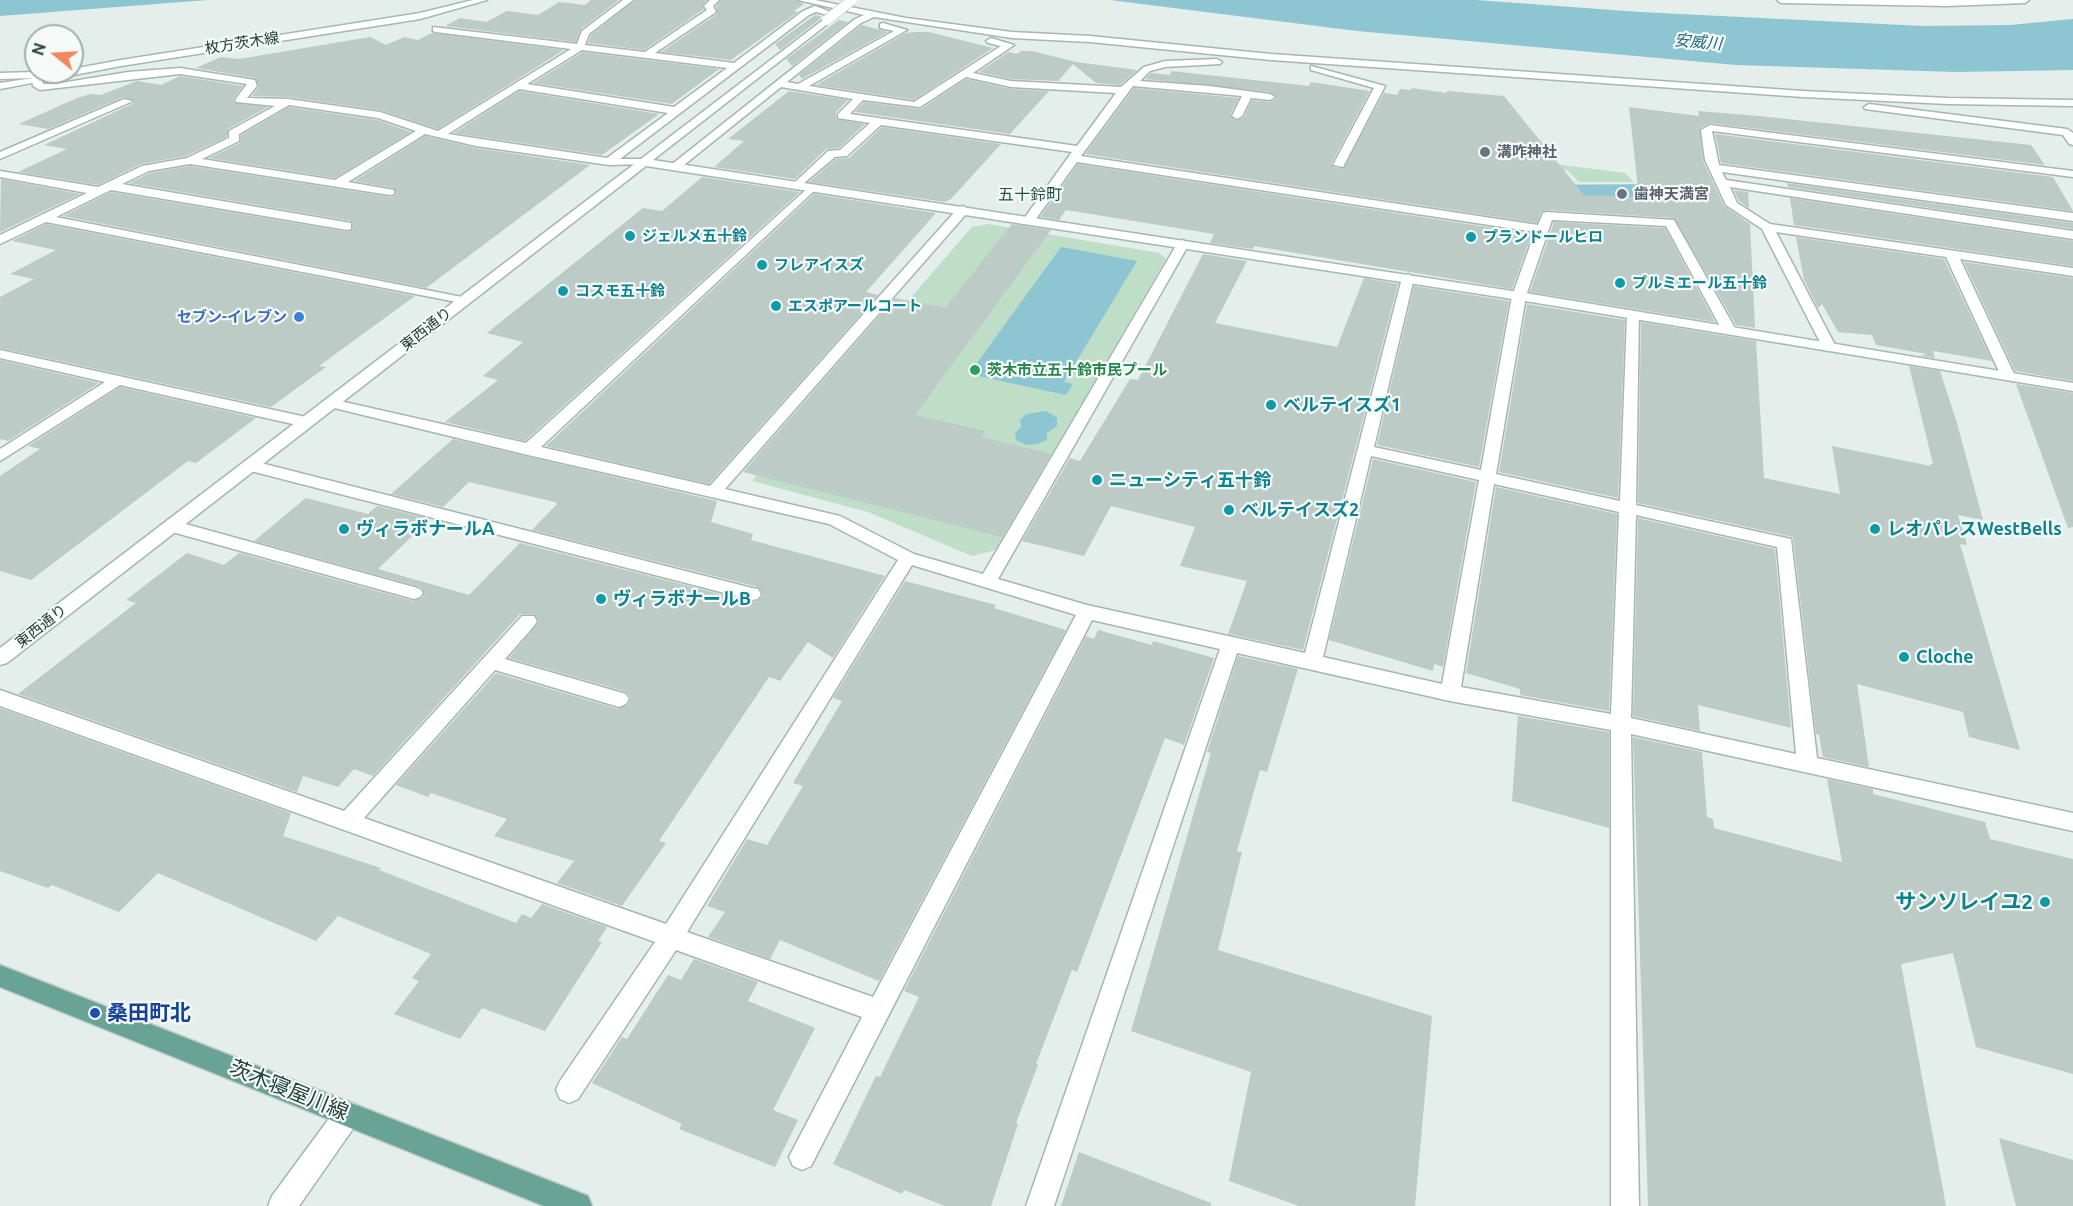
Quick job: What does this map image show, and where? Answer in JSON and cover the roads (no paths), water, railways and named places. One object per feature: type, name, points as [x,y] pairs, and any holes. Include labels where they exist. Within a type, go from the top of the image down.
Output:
[{"type":"main road","name":"茨木寝屋川線","points":[[0,976],[578,1206]]},
{"type":"street","name":"枚方茨木線","points":[[84,71],[187,52],[420,16],[483,0]]},
{"type":"street","points":[[439,135],[580,47],[585,33],[629,0]]},
{"type":"street","points":[[649,53],[713,10],[708,6],[716,0]]},
{"type":"street","points":[[802,0],[871,15],[1012,35],[1090,39],[1271,57],[1803,94],[1948,101],[2073,102]]},
{"type":"street","name":"東西通り","points":[[0,658],[852,0]]},
{"type":"street","points":[[1781,0],[1947,3],[2025,0]]},
{"type":"street","points":[[609,162],[806,13],[815,9],[902,30],[800,87]]},
{"type":"street","points":[[675,167],[858,21],[871,15]]},
{"type":"street","points":[[779,84],[916,105],[1009,45],[947,32],[948,27]]},
{"type":"street","points":[[436,29],[649,53],[734,66]]},
{"type":"street","points":[[1029,220],[1127,87],[1147,69],[1166,64],[1261,61],[1271,57],[1380,86],[1339,165]]},
{"type":"street","points":[[84,82],[128,75],[180,71],[251,82],[252,86],[240,100],[262,104],[288,102],[380,115],[439,135],[476,143],[609,162],[644,162],[804,188],[1029,220],[1408,278],[2073,387]]},
{"type":"street","points":[[0,76],[24,74]]},
{"type":"street","points":[[964,74],[1011,84],[1209,88],[1247,96],[1270,97]]},
{"type":"street","name":"枚方茨木線","points":[[0,86],[24,82]]},
{"type":"street","points":[[37,84],[40,87],[73,84]]},
{"type":"street","points":[[518,86],[677,111]]},
{"type":"street","points":[[1803,94],[1833,102],[2071,136]]},
{"type":"street","points":[[1237,116],[1247,96]]},
{"type":"street","points":[[861,97],[842,116],[1542,229]]},
{"type":"street","points":[[0,156],[128,101]]},
{"type":"street","points":[[0,240],[147,168],[190,161],[235,139],[232,133],[288,102]]},
{"type":"street","points":[[528,450],[804,188],[832,153],[843,154],[879,121]]},
{"type":"street","points":[[2073,174],[1710,128],[1706,130],[1715,168],[1732,206],[1767,227],[2073,272]]},
{"type":"street","points":[[338,184],[426,129]]},
{"type":"street","points":[[190,161],[390,192]]},
{"type":"street","points":[[1715,168],[2073,216]]},
{"type":"street","points":[[0,174],[347,226]]},
{"type":"street","points":[[1723,183],[2073,235]]},
{"type":"street","points":[[714,491],[963,210]]},
{"type":"street","points":[[1450,693],[1519,296],[1547,216],[1671,224],[1729,330]]},
{"type":"street","points":[[43,218],[462,302]]},
{"type":"street","points":[[1767,227],[1828,347]]},
{"type":"street","points":[[987,583],[1183,244]]},
{"type":"street","points":[[1951,254],[2008,376]]},
{"type":"street","points":[[1312,663],[1408,278]]},
{"type":"street","points":[[1625,1206],[1621,724],[1634,315]]},
{"type":"street","points":[[0,354],[306,422]]},
{"type":"street","points":[[0,456],[118,380]]},
{"type":"street","points":[[331,403],[834,520],[908,558],[1087,612],[1450,693],[1621,724],[2073,822]]},
{"type":"street","points":[[1365,450],[1785,543],[1807,764]]},
{"type":"street","points":[[249,465],[752,594]]},
{"type":"street","points":[[171,526],[414,593]]},
{"type":"street","points":[[569,1090],[672,936],[908,558]]},
{"type":"street","points":[[802,1157],[1087,612]]},
{"type":"street","points":[[348,821],[528,621]]},
{"type":"street","points":[[1040,1206],[1231,644]]},
{"type":"street","points":[[491,662],[619,699]]},
{"type":"street","points":[[0,698],[879,1011]]},
{"type":"street","points":[[282,1206],[348,1114]]},
{"type":"water","points":[[0,0],[208,0],[0,16]]},
{"type":"water","name":"安威川","points":[[1110,0],[1476,0],[1640,12],[1923,26],[2010,25],[2073,19],[2073,70],[1956,72],[1736,65],[1357,31]]},
{"type":"water","points":[[1656,184],[1673,195],[1636,191],[1649,213],[1524,185]]},
{"type":"water","points":[[1061,247],[1137,261],[1064,382],[1073,384],[1066,395],[969,374]]},
{"type":"water","points":[[1046,411],[1057,418],[1057,426],[1047,433],[1047,440],[1026,445],[1016,440],[1015,433],[1021,427],[1020,420],[1026,414]]},
{"type":"place","name":"溝咋神社","points":[[1485,152]]},
{"type":"place","name":"歯神天満宮","points":[[1622,194]]},
{"type":"place","name":"ジェルメ五十鈴","points":[[630,236]]},
{"type":"place","name":"プランドールヒロ","points":[[1471,237]]},
{"type":"place","name":"フレアイスズ","points":[[762,265]]},
{"type":"place","name":"プルミエール五十鈴","points":[[1620,283]]},
{"type":"place","name":"コスモ五十鈴","points":[[563,291]]},
{"type":"place","name":"エスポアールコート","points":[[776,306]]},
{"type":"place","name":"セブン-イレブン","points":[[299,317]]},
{"type":"place","name":"茨木市立五十鈴市民プール","points":[[975,370]]},
{"type":"place","name":"ベルテイスズ1","points":[[1271,405]]},
{"type":"place","name":"ニューシティ五十鈴","points":[[1097,480]]},
{"type":"place","name":"ベルテイスズ2","points":[[1229,510]]},
{"type":"place","name":"ヴィラボナールA","points":[[344,529]]},
{"type":"place","name":"レオパレスWestBells","points":[[1875,529]]},
{"type":"place","name":"ヴィラボナールB","points":[[601,599]]},
{"type":"place","name":"Cloche","points":[[1904,657]]},
{"type":"place","name":"サンソレイユ2","points":[[2045,902]]},
{"type":"place","name":"桑田町北","points":[[95,1013]]},
{"type":"district","name":"五十鈴町","points":[[1030,195]]}]
